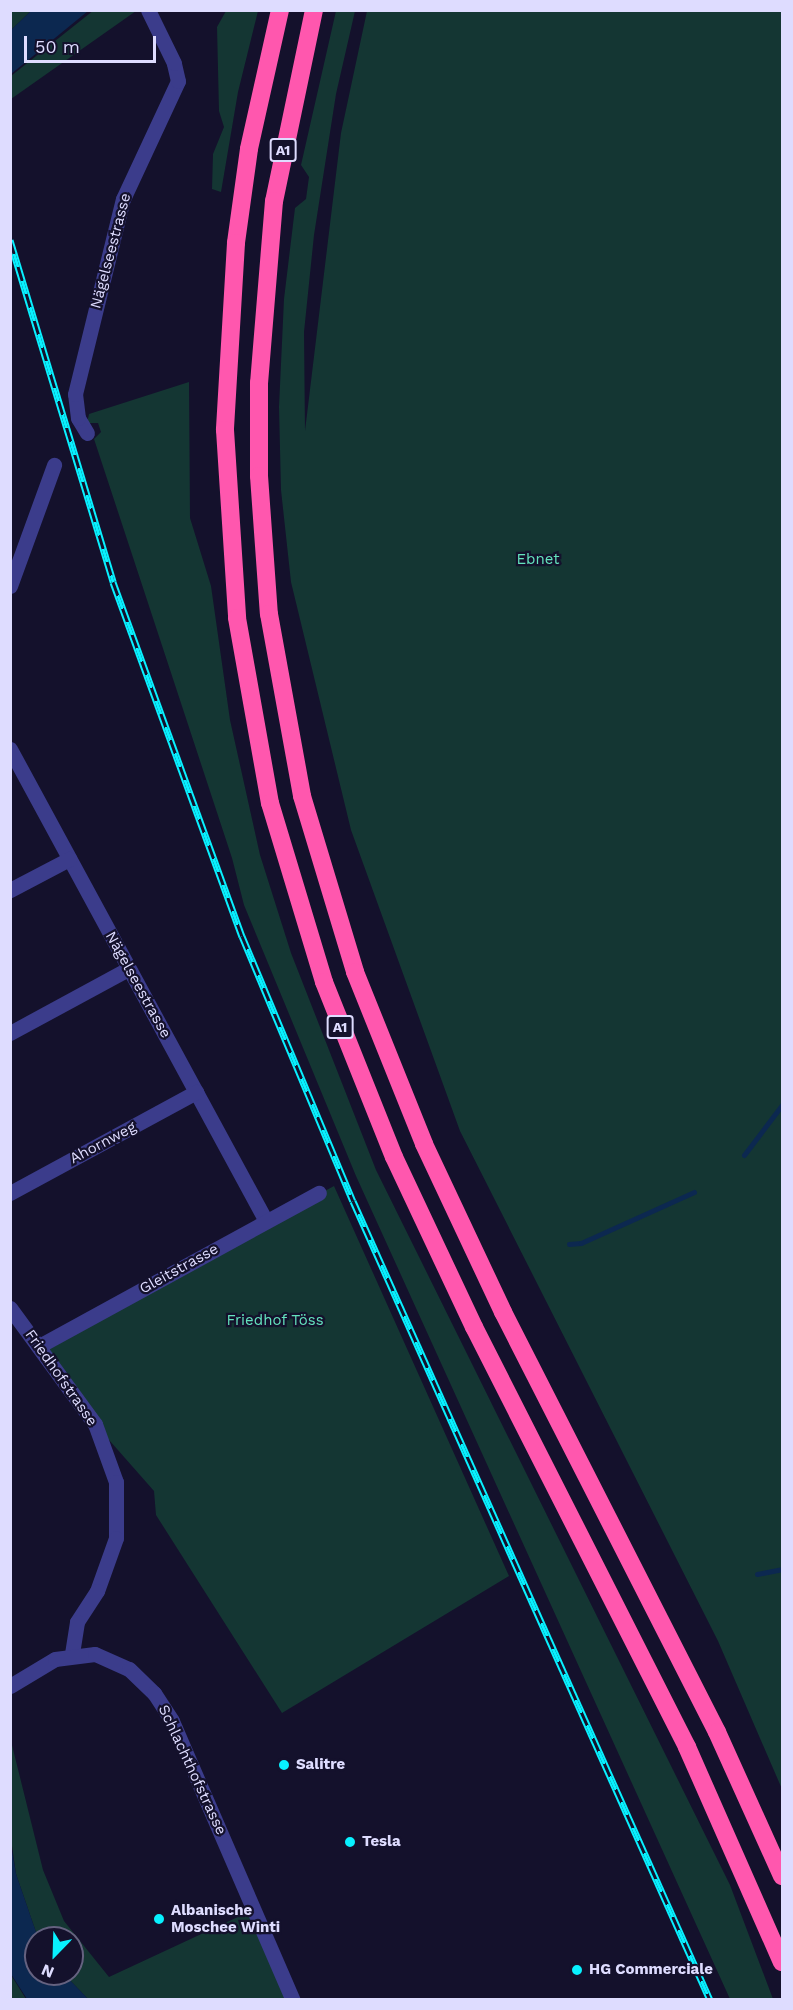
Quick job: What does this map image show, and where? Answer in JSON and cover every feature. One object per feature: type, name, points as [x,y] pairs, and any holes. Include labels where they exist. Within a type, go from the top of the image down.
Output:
[{"type":"highway","name":"A1","points":[[280,10],[254,126],[237,231],[228,336],[225,430],[237,618],[270,803],[320,971],[394,1157],[484,1348],[687,1747],[783,1962]]},
{"type":"highway","name":"A1","points":[[314,10],[274,201],[259,383],[259,487],[269,614],[302,796],[355,972],[424,1144],[508,1323],[717,1732],[783,1876]]},
{"type":"street","name":"Nägelseestrasse","points":[[87,433],[78,418],[75,394],[123,199],[178,81],[174,63],[148,10]]},
{"type":"street","points":[[10,586],[54,465]]},
{"type":"street","name":"Nägelseestrasse","points":[[10,749],[266,1221]]},
{"type":"street","points":[[10,890],[69,859]]},
{"type":"street","points":[[10,1032],[129,969]]},
{"type":"street","name":"Ahornweg","points":[[10,1193],[196,1092]]},
{"type":"street","name":"Gleitstrasse","points":[[39,1346],[319,1193]]},
{"type":"street","name":"Friedhofstrasse","points":[[10,1308],[95,1424],[109,1455],[118,1497],[116,1538],[108,1565],[77,1622],[72,1655]]},
{"type":"street","name":"Schlachthofstrasse","points":[[10,1686],[28,1674],[72,1655],[95,1654],[129,1669],[154,1693],[177,1732],[293,2000]]},
{"type":"green space","points":[[11,10],[31,10],[31,11],[11,30]]},
{"type":"green space","points":[[94,10],[136,11],[11,99],[11,76]]},
{"type":"green space","points":[[226,11],[258,11],[238,92],[221,192],[212,189],[213,154],[224,127],[219,111],[217,27]]},
{"type":"green space","name":"Ebnet","points":[[336,11],[355,11],[336,94],[314,235],[304,332],[305,431],[341,133],[367,11],[782,11],[782,1789],[718,1641],[460,1131],[351,830],[291,582],[281,490],[279,407],[284,299],[295,208],[306,199],[309,177],[301,165]]},
{"type":"green space","points":[[189,382],[190,518],[211,586],[230,720],[260,855],[291,953],[376,1170],[730,1885],[773,1999],[730,1999],[356,1176],[244,905],[232,858],[94,439],[101,432],[98,423],[87,423],[89,414]]},
{"type":"green space","name":"Friedhof Töss","points":[[334,1186],[509,1576],[282,1713],[156,1515],[154,1491],[95,1424],[40,1346]]},
{"type":"green space","points":[[10,1737],[43,1870],[68,1926],[34,1926],[16,1874],[11,1839]]},
{"type":"green space","points":[[255,1909],[293,1999],[88,1999],[76,1986],[84,1986],[84,1946],[109,1977]]},
{"type":"green space","points":[[11,1975],[26,1999],[11,1999]]},
{"type":"water","points":[[31,11],[88,11],[11,74],[11,30]]},
{"type":"water","points":[[10,1839],[16,1874],[34,1926],[24,1926],[24,1986],[76,1986],[88,1999],[27,1999],[11,1974]]},
{"type":"waterway","points":[[744,1155],[782,1105]]},
{"type":"waterway","points":[[569,1244],[581,1243],[694,1192]]},
{"type":"waterway","points":[[757,1574],[782,1569]]},
{"type":"railway","points":[[10,240],[113,582],[242,936],[353,1201],[710,2000]]},
{"type":"place","name":"Salitre","points":[[284,1765]]},
{"type":"place","name":"Tesla","points":[[350,1842]]},
{"type":"place","name":"Albanische Moschee Winti","points":[[159,1919]]},
{"type":"place","name":"HG Commerciale","points":[[577,1970]]}]
